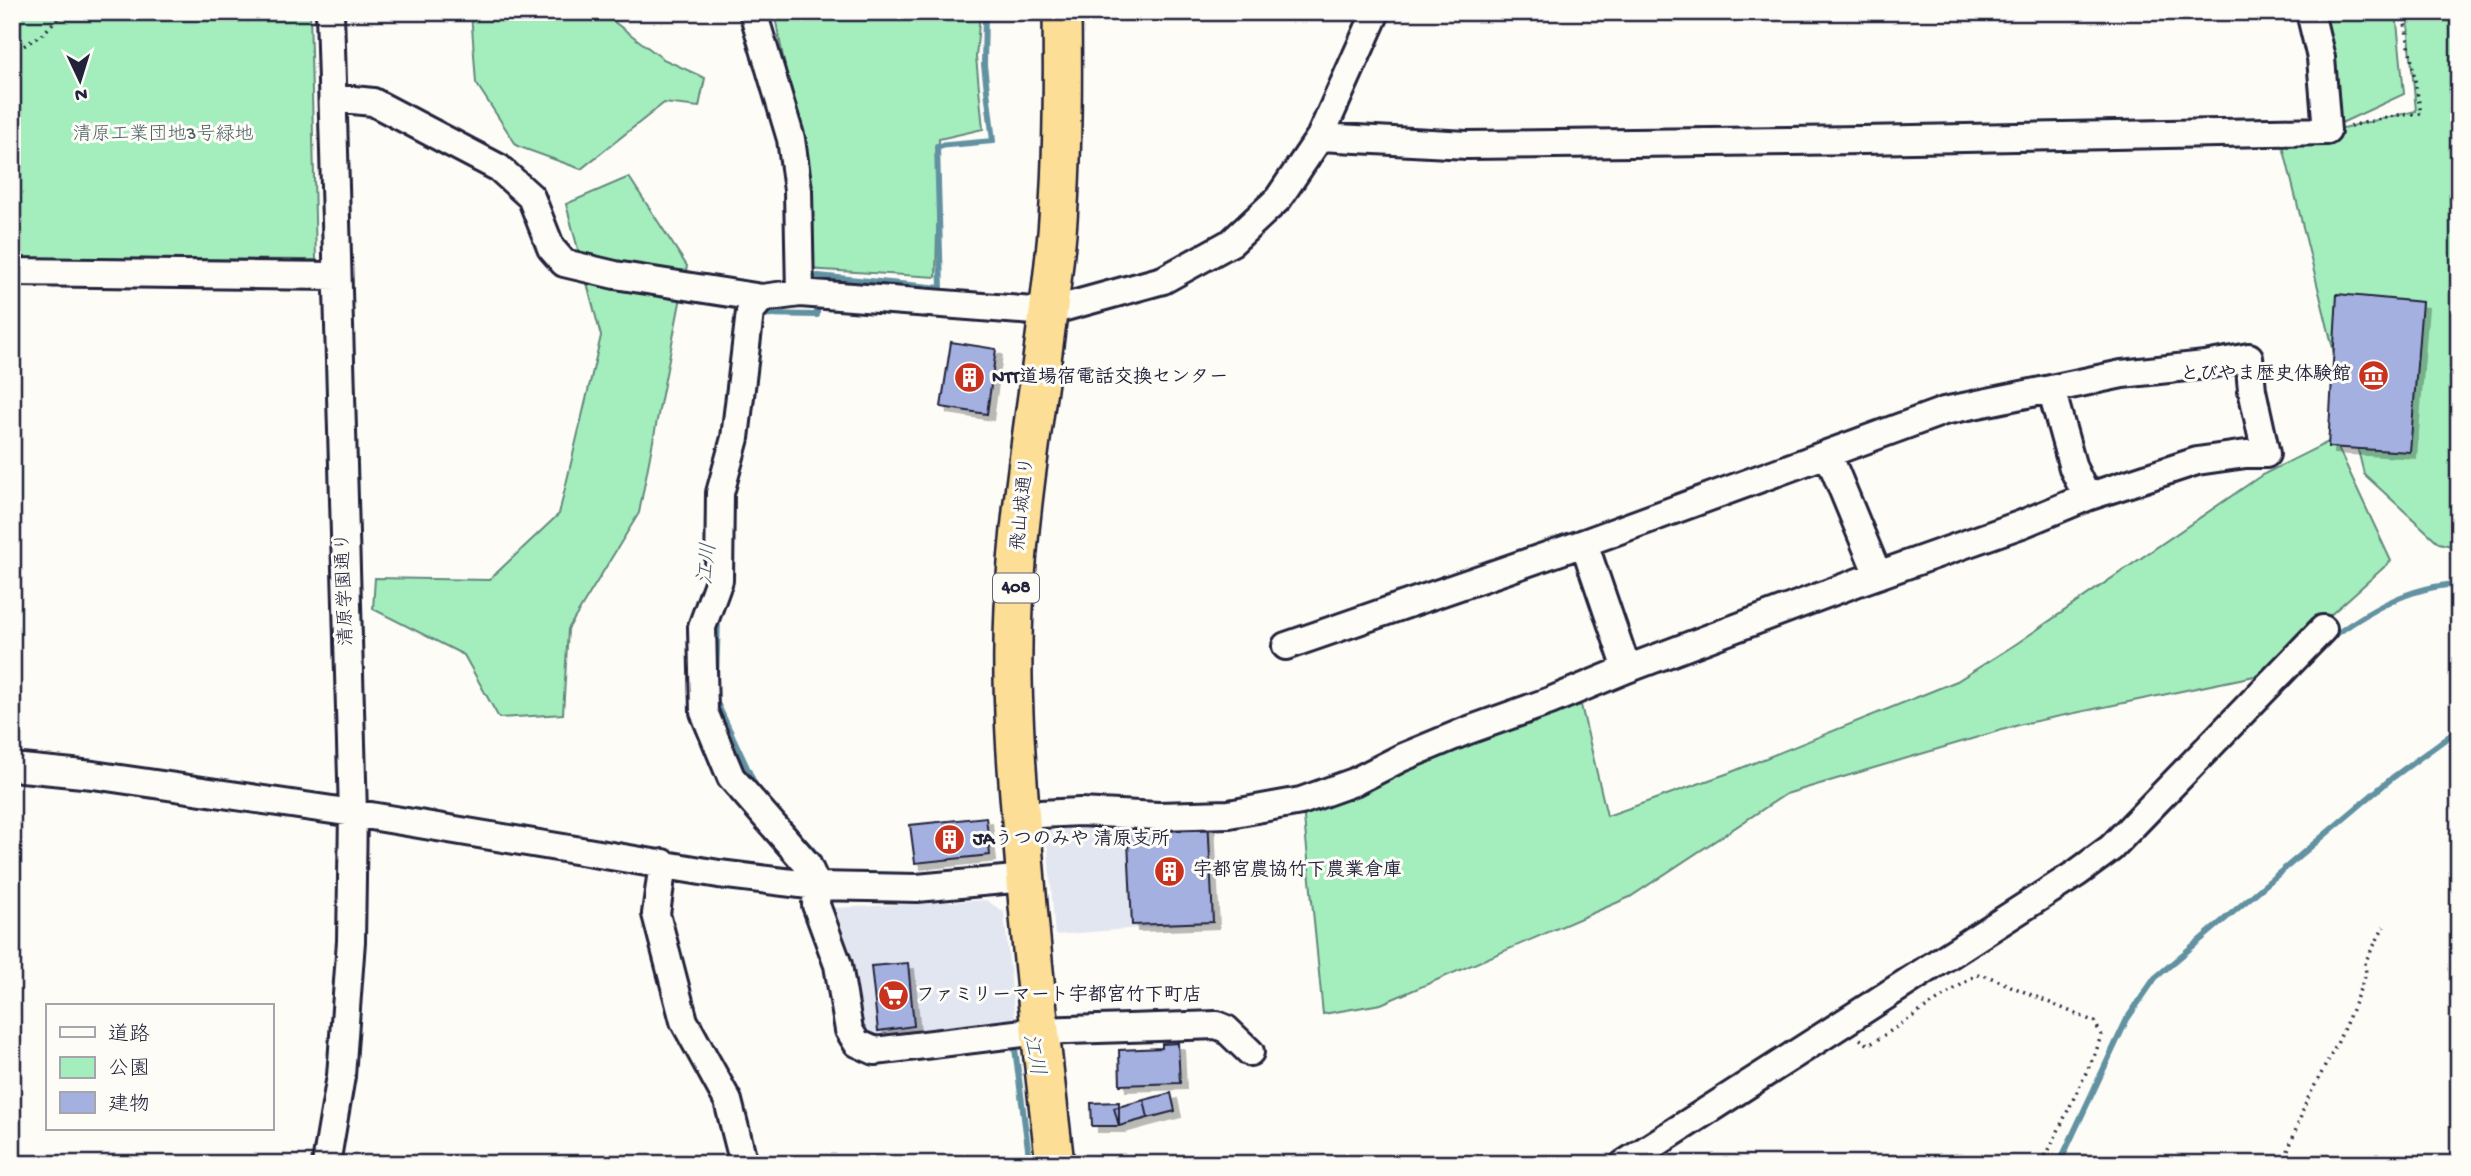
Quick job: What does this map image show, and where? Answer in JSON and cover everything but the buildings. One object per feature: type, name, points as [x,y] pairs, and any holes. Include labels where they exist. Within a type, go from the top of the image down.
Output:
[{"type":"highway","name":"飛山城通り","points":[[1055,1164],[1039,1031],[1013,700],[1014,604],[1057,233],[1062,132],[1062,12]]},
{"type":"street","name":"清原学園通り","points":[[326,1164],[341,1076],[351,941],[353,813],[330,12]]},
{"type":"street","points":[[753,12],[791,139],[798,190],[800,293]]},
{"type":"street","points":[[333,98],[373,102],[499,167],[531,197],[551,248],[564,263],[615,275],[762,298],[800,293],[1047,312],[1163,280],[1232,242],[1278,199],[1320,137],[1376,12]]},
{"type":"street","points":[[1320,137],[1466,145],[2327,131],[2321,58],[2310,12]]},
{"type":"street","points":[[12,272],[337,276]]},
{"type":"street","points":[[762,298],[750,312],[735,438],[720,493],[719,580],[702,627],[704,712],[731,778],[807,864],[817,887],[816,905],[838,965],[849,1030],[857,1043],[875,1051],[1039,1031],[1217,1025],[1226,1029],[1250,1052]]},
{"type":"street","points":[[1020,815],[1080,812],[1158,816],[1229,814],[1301,801],[1354,782],[1401,758],[1466,731],[1550,701],[1626,669],[2022,524],[2087,497],[2197,461],[2266,454],[2252,390],[2249,357],[2122,374],[1944,411],[1584,543],[1286,646]]},
{"type":"street","points":[[2051,389],[2073,468],[2087,497]]},
{"type":"street","points":[[1828,454],[1878,575]]},
{"type":"street","points":[[1584,543],[1626,669]]},
{"type":"street","points":[[1624,1164],[2077,873],[2111,848],[2323,629]]},
{"type":"street","points":[[12,767],[93,775],[353,813],[719,874],[817,887],[917,888],[1026,878]]},
{"type":"street","points":[[663,863],[656,914],[684,1021],[728,1101],[744,1164]]},
{"type":"path","points":[[12,52],[43,34],[63,12]]},
{"type":"path","points":[[2327,131],[2399,115],[2421,114],[2403,12]]},
{"type":"path","points":[[2283,1164],[2307,1100],[2351,1012],[2366,974],[2365,962],[2385,927]]},
{"type":"path","points":[[1848,1019],[1861,1040],[1869,1045],[1976,975],[1987,976],[2095,1021],[2101,1035],[2096,1052],[2047,1154],[2039,1164]]},
{"type":"shaded area","points":[[1045,814],[1210,815],[1213,922],[1055,935]]},
{"type":"shaded area","points":[[986,900],[1004,912],[1015,1019],[877,1035],[865,1028],[853,961],[835,908]]},
{"type":"green space","name":"清原工業団地3号緑地","points":[[12,12],[310,12],[316,260],[12,258]]},
{"type":"green space","points":[[471,12],[601,12],[663,59],[705,78],[699,107],[664,103],[581,169],[517,146],[476,83]]},
{"type":"green space","points":[[774,12],[980,12],[976,57],[983,129],[939,139],[936,277],[807,269],[800,141]]},
{"type":"green space","points":[[2311,12],[2396,12],[2404,94],[2337,125]]},
{"type":"green space","points":[[2407,12],[2459,12],[2459,548],[2439,543],[2364,474],[2282,142],[2416,111]]},
{"type":"green space","points":[[629,177],[687,266],[639,513],[568,629],[563,714],[499,718],[464,655],[373,609],[375,578],[489,580],[559,514],[601,336],[566,204]]},
{"type":"green space","points":[[2334,439],[2391,561],[2264,674],[2022,724],[1786,794],[1630,897],[1381,1004],[1323,1014],[1301,787],[1581,705],[1607,816],[1729,773],[1957,681],[2016,644],[2262,475]]},
{"type":"waterway","name":"江川","points":[[817,287],[818,276],[941,288],[937,146],[993,141],[984,65],[985,12]]},
{"type":"waterway","name":"江川","points":[[760,318],[761,314],[817,315],[817,301]]},
{"type":"waterway","points":[[2327,641],[2389,602],[2423,590],[2459,584]]},
{"type":"waterway","name":"江川","points":[[716,678],[718,619]]},
{"type":"waterway","name":"江川","points":[[716,696],[756,787]]},
{"type":"waterway","points":[[2059,1164],[2127,1019],[2155,978],[2392,778],[2459,729]]},
{"type":"waterway","points":[[2139,838],[2192,783]]},
{"type":"waterway","name":"江川","points":[[789,824],[818,856],[820,865]]},
{"type":"waterway","name":"江川","points":[[1014,1041],[1030,1164]]},
{"type":"place","name":"とびやま歴史体験館","points":[[2374,375]]},
{"type":"place","name":"NTT道場宿電話交換センター","points":[[969,378]]},
{"type":"place","name":"JAうつのみや 清原支所","points":[[950,840]]},
{"type":"place","name":"宇都宮農協竹下農業倉庫","points":[[1170,871]]},
{"type":"place","name":"ファミリーマート宇都宮竹下町店","points":[[893,996]]}]
